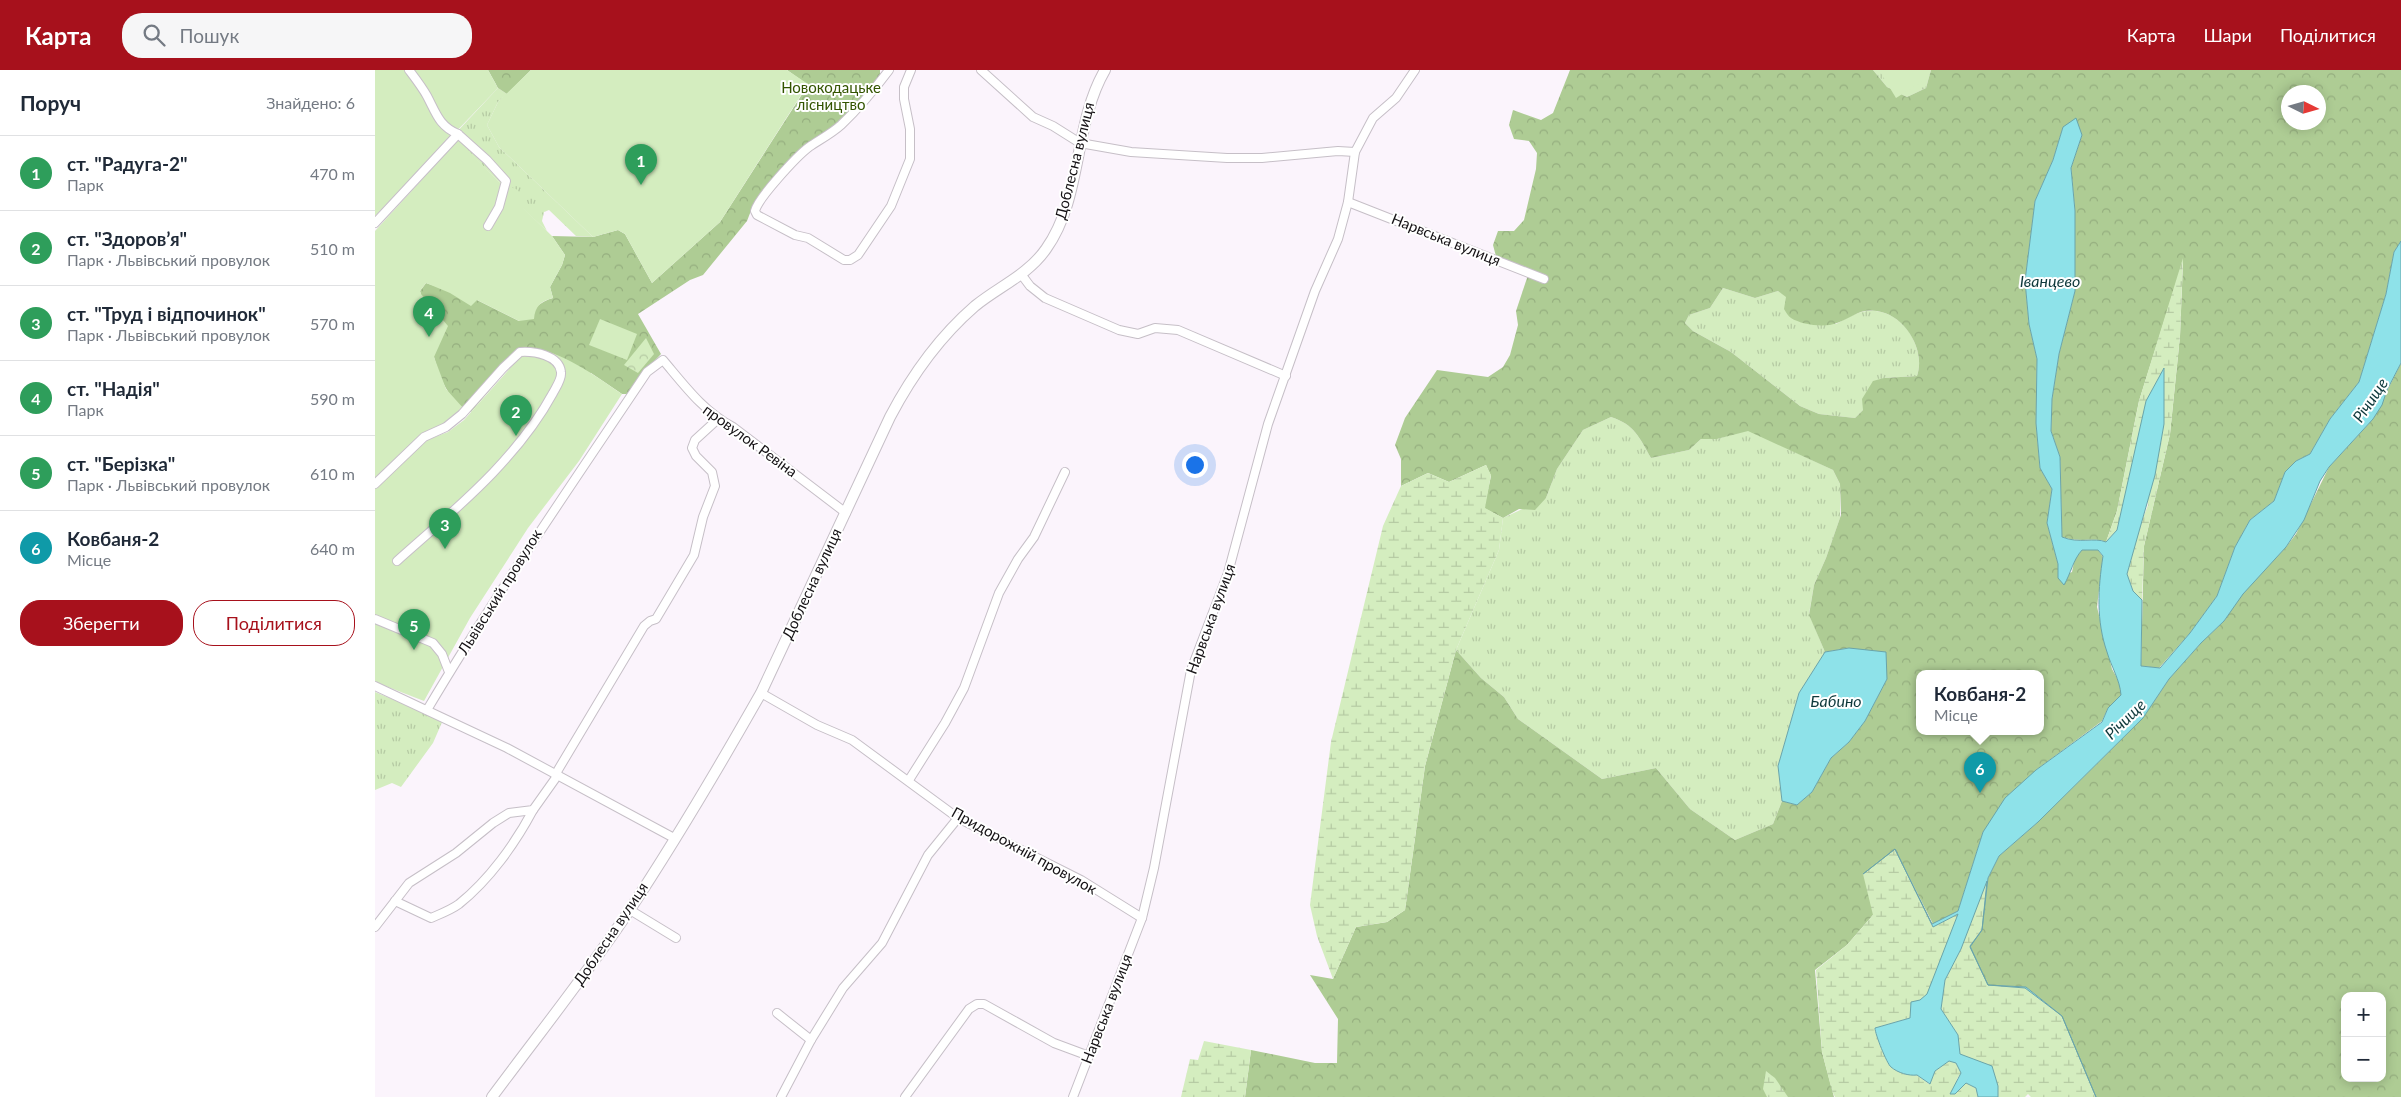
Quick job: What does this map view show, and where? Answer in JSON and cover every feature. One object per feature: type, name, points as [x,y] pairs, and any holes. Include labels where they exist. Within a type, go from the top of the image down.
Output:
[{"type":"street","points":[[409,70],[427,95],[438,119],[447,129],[458,134],[487,160],[506,181],[499,207],[488,226]]},
{"type":"street","points":[[889,70],[862,104],[838,128],[807,148],[791,164],[759,200],[755,212],[757,215],[795,235],[808,238],[844,260],[850,260],[858,255],[891,206],[910,159],[910,129],[904,99],[904,87],[911,70]]},
{"type":"street","points":[[981,70],[1033,117],[1053,126],[1080,143],[1131,152],[1227,158],[1261,158],[1339,151],[1355,152]]},
{"type":"street","name":"Доблесна вулиця","points":[[492,1097],[582,978],[629,910],[761,693],[890,417],[908,383],[952,327],[976,306],[1021,274],[1046,250],[1057,231],[1072,182],[1089,105],[1105,70]]},
{"type":"street","name":"Нарвська вулиця","points":[[1073,1097],[1142,918],[1154,868],[1191,670],[1228,573],[1268,424],[1315,291],[1338,239],[1348,202],[1355,152],[1373,118],[1396,98],[1415,70]]},
{"type":"street","points":[[375,223],[458,134]]},
{"type":"street","name":"Нарвська вулиця","points":[[1348,202],[1544,279]]},
{"type":"street","points":[[1021,274],[1030,286],[1045,298],[1119,330],[1138,334],[1155,328],[1178,330],[1286,376]]},
{"type":"street","points":[[375,484],[424,437],[446,426],[462,414],[482,395],[503,368],[520,352],[532,351],[546,355],[556,362],[561,371],[561,378],[547,404],[500,467],[397,561]]},
{"type":"street","name":"провулок Ревіна","points":[[663,360],[701,406],[718,419],[733,427],[845,513]]},
{"type":"street","name":"Львівський провулок","points":[[427,710],[449,672],[553,509],[647,372],[663,360]]},
{"type":"street","points":[[395,901],[431,918],[457,906],[508,850],[557,775],[633,643],[644,626],[655,619],[694,555],[703,517],[715,486],[715,478],[712,472],[696,456],[692,448],[695,440],[718,419]]},
{"type":"street","points":[[909,780],[945,723],[964,688],[999,593],[1018,559],[1034,537],[1065,472]]},
{"type":"street","points":[[375,619],[433,643],[442,654],[449,672]]},
{"type":"street","points":[[375,686],[557,775],[674,838]]},
{"type":"street","name":"Придорожній провулок","points":[[761,693],[809,721],[852,740],[909,780],[958,818],[1081,880],[1142,918]]},
{"type":"street","points":[[375,926],[409,883],[456,853],[493,823],[509,813],[533,810]]},
{"type":"street","points":[[781,1097],[811,1040],[843,988],[882,943],[928,855],[958,818]]},
{"type":"street","points":[[629,910],[676,938]]},
{"type":"street","points":[[905,1097],[969,1009],[977,1004],[984,1004],[1054,1044],[1089,1056]]},
{"type":"street","points":[[777,1013],[811,1040]]},
{"type":"green space","points":[[375,70],[488,70],[498,88],[375,216]]},
{"type":"green space","points":[[488,70],[531,70],[507,94],[498,88]]},
{"type":"green space","points":[[531,70],[787,70],[808,84],[720,222],[652,283],[625,234],[618,230],[593,237],[499,147],[487,125],[498,102]]},
{"type":"green space","name":"Новокодацьке лісництво","points":[[787,70],[880,70],[880,78],[862,102],[836,126],[803,147],[752,208],[747,221],[703,275],[690,280],[638,314],[661,354],[646,370],[630,394],[622,394],[591,373],[511,365],[471,412],[458,404],[440,376],[435,359],[420,291],[426,283],[477,300],[519,321],[539,304],[553,298],[550,287],[562,265],[565,255],[552,236],[593,237],[618,230],[625,234],[652,283],[720,222],[808,85]]},
{"type":"green space","points":[[1570,70],[1873,70],[1887,87],[1907,97],[1926,88],[1931,70],[2401,70],[2401,241],[2394,252],[2386,294],[2359,382],[2330,419],[2310,454],[2296,461],[2285,472],[2274,501],[2250,520],[2235,547],[2217,596],[2190,633],[2159,668],[2141,666],[2144,546],[2170,434],[2180,336],[2183,261],[2139,401],[2117,511],[2106,542],[2075,540],[2062,537],[2060,457],[2051,431],[2052,399],[2059,354],[2075,291],[2075,211],[2071,168],[2082,135],[2063,127],[2053,160],[2035,201],[2025,281],[2029,324],[2037,359],[2036,423],[2040,468],[2052,489],[2047,523],[2058,564],[2058,578],[2072,572],[2075,557],[2082,550],[2098,550],[2103,557],[2097,607],[2112,669],[2121,685],[2121,695],[2108,708],[2102,721],[2036,770],[1983,832],[1958,911],[1933,924],[1895,849],[1873,915],[1847,945],[1815,970],[1822,1052],[1834,1097],[1245,1097],[1251,1050],[1315,1063],[1337,1063],[1338,1019],[1310,975],[1333,979],[1356,927],[1387,922],[1405,910],[1425,766],[1456,650],[1481,678],[1504,697],[1518,719],[1602,779],[1656,768],[1690,809],[1735,840],[1773,824],[1782,801],[1797,805],[1812,792],[1831,758],[1849,742],[1865,721],[1887,679],[1849,648],[1825,652],[1809,615],[1814,585],[1841,515],[1840,484],[1833,470],[1748,431],[1717,439],[1701,439],[1689,450],[1651,458],[1631,428],[1611,417],[1583,430],[1557,469],[1546,498],[1535,510],[1519,509],[1503,518],[1484,508],[1491,476],[1486,465],[1449,482],[1428,473],[1401,486],[1401,459],[1395,445],[1405,418],[1437,370],[1488,377],[1503,367],[1510,355],[1518,325],[1516,311],[1528,275],[1497,260],[1493,245],[1498,231],[1514,231],[1524,220],[1536,169],[1537,153],[1529,141],[1514,139],[1509,125],[1513,110],[1541,120],[1553,113]],"holes":[[[1723,288],[1755,298],[1778,291],[1786,297],[1784,309],[1790,317],[1814,325],[1832,325],[1856,314],[1871,310],[1887,314],[1904,326],[1916,345],[1919,366],[1917,376],[1884,378],[1873,381],[1862,399],[1863,410],[1855,418],[1819,414],[1800,406],[1731,352],[1693,331],[1685,323],[1689,315],[1710,308]]]},
{"type":"green space","points":[[1873,70],[1931,70],[1926,88],[1907,97],[1887,87]]},
{"type":"green space","points":[[1879,70],[1923,70],[1928,78],[1896,98]]},
{"type":"green space","points":[[498,88],[507,94],[498,102],[487,125],[499,147],[593,237],[576,236],[549,210],[544,212],[542,221],[547,231],[517,203],[508,187],[499,182],[453,136]]},
{"type":"green space","points":[[458,140],[499,182],[518,190],[518,203],[552,236],[565,255],[562,265],[550,287],[553,298],[539,305],[534,319],[519,321],[477,300],[471,306],[450,293],[426,283],[420,291],[421,294],[448,326],[434,357],[446,389],[464,409],[375,482],[375,231]]},
{"type":"green space","points":[[2183,258],[2180,336],[2170,434],[2144,546],[2142,600],[2133,591],[2127,574],[2139,528],[2148,505],[2137,448],[2117,530],[2106,542],[2117,511],[2139,401]]},
{"type":"green space","points":[[1723,288],[1755,298],[1778,291],[1836,324],[1865,311],[1876,311],[1886,314],[1904,326],[1916,345],[1919,366],[1917,376],[1884,378],[1863,410],[1855,418],[1819,414],[1800,406],[1731,352],[1693,331],[1685,323],[1689,315],[1710,308]]},
{"type":"green space","points":[[600,319],[637,334],[627,360],[589,345]]},
{"type":"green space","points":[[646,338],[654,354],[638,373],[624,365]]},
{"type":"green space","points":[[529,347],[566,359],[622,394],[579,461],[528,528],[470,618],[424,701],[375,682],[375,488],[427,440],[448,432],[464,420]]},
{"type":"green space","points":[[2401,363],[2401,1097],[2096,1097],[2062,1016],[2026,987],[1988,985],[1970,946],[1982,930],[1988,878],[1999,856],[2038,822],[2143,718],[2169,679],[2201,643],[2224,621],[2242,594],[2286,547],[2296,534],[2329,467],[2373,419]]},
{"type":"green space","points":[[1611,417],[1631,428],[1651,458],[1689,450],[1701,439],[1717,439],[1748,430],[1833,470],[1840,484],[1840,518],[1814,585],[1809,614],[1825,652],[1799,693],[1778,766],[1782,801],[1773,824],[1735,840],[1690,809],[1656,768],[1602,779],[1518,719],[1504,697],[1481,678],[1456,650],[1499,550],[1503,518],[1546,498],[1557,469],[1583,430]]},
{"type":"green space","points":[[1486,465],[1491,475],[1485,508],[1503,518],[1499,550],[1456,650],[1425,766],[1405,910],[1387,922],[1356,927],[1333,979],[1317,936],[1310,905],[1331,742],[1383,526],[1401,486],[1428,473],[1449,482]]},
{"type":"green space","points":[[375,692],[443,720],[433,743],[401,787],[392,783],[375,790]]},
{"type":"green space","points":[[1895,849],[1933,927],[1958,914],[1928,994],[1920,1000],[1910,1018],[1875,1028],[1881,1048],[1891,1067],[1904,1074],[1917,1075],[1929,1084],[1935,1071],[1949,1061],[1956,1063],[1961,1073],[1957,1079],[1955,1094],[1966,1083],[1976,1088],[1978,1097],[1835,1097],[1832,1091],[1822,1052],[1816,970],[1847,945],[1873,915],[1863,874]]},
{"type":"green space","points":[[1987,878],[1982,930],[1970,946],[1988,985],[2025,988],[2062,1016],[2096,1097],[2031,1097],[2028,1094],[2025,1097],[1998,1097],[1998,1086],[1960,1054],[1958,1035],[1941,1009],[1945,980],[1961,949]]},
{"type":"green space","points":[[1204,1041],[1251,1050],[1245,1097],[1181,1097],[1190,1059],[1198,1060]]},
{"type":"green space","points":[[1766,1071],[1775,1078],[1788,1097],[1767,1097],[1763,1089]]},
{"type":"water","points":[[2076,118],[2082,135],[2071,168],[2075,211],[2075,291],[2059,354],[2052,399],[2051,431],[2060,457],[2062,537],[2074,540],[2106,542],[2117,530],[2146,401],[2164,368],[2164,424],[2155,475],[2127,574],[2133,591],[2142,600],[2141,666],[2160,668],[2190,633],[2217,596],[2235,547],[2250,520],[2274,501],[2285,472],[2296,461],[2310,454],[2330,419],[2359,382],[2386,294],[2394,252],[2401,241],[2401,363],[2387,390],[2382,405],[2373,419],[2329,467],[2320,481],[2304,520],[2286,547],[2243,594],[2224,621],[2201,643],[2169,679],[2143,718],[2038,822],[1999,856],[1988,878],[1982,930],[1987,881],[1961,949],[1945,980],[1941,1009],[1958,1035],[1960,1054],[1992,1066],[1998,1086],[1998,1097],[1978,1097],[1976,1088],[1966,1083],[1955,1094],[1950,1094],[1961,1073],[1956,1063],[1949,1061],[1935,1071],[1930,1084],[1917,1075],[1904,1074],[1891,1067],[1881,1049],[1875,1028],[1910,1018],[1911,1002],[1920,1000],[1927,994],[1958,914],[1933,927],[1895,849],[1932,924],[1958,911],[1983,832],[2005,798],[2036,770],[2102,722],[2108,708],[2121,695],[2119,684],[2103,640],[2101,628],[2099,592],[2103,556],[2098,550],[2082,550],[2076,558],[2064,585],[2058,578],[2058,564],[2047,523],[2052,489],[2040,468],[2036,423],[2037,359],[2029,324],[2025,281],[2035,201],[2053,160],[2063,127]]},
{"type":"water","name":"Бабино","points":[[1849,648],[1886,652],[1887,679],[1865,721],[1849,742],[1831,758],[1812,792],[1797,805],[1782,801],[1778,766],[1799,693],[1825,652]]},
{"type":"water","points":[[1988,985],[2026,987],[2062,1016],[2025,988]]},
{"type":"place","name":"ст. \"Радуга-2\"","points":[[641,185]]},
{"type":"place","name":"ст. \"Надія\"","points":[[429,337]]},
{"type":"place","name":"ст. \"Здоров’я\"","points":[[516,436]]},
{"type":"place","name":"ст. \"Труд і відпочинок\"","points":[[445,549]]},
{"type":"place","name":"ст. \"Берізка\"","points":[[414,650]]},
{"type":"place","name":"Ковбаня-2","points":[[1980,793]]},
{"type":"water label","name":"Іванцево","points":[[2050,281]]},
{"type":"water label","name":"Річище","points":[[2370,400]]},
{"type":"water label","name":"Річище","points":[[2125,719]]}]
